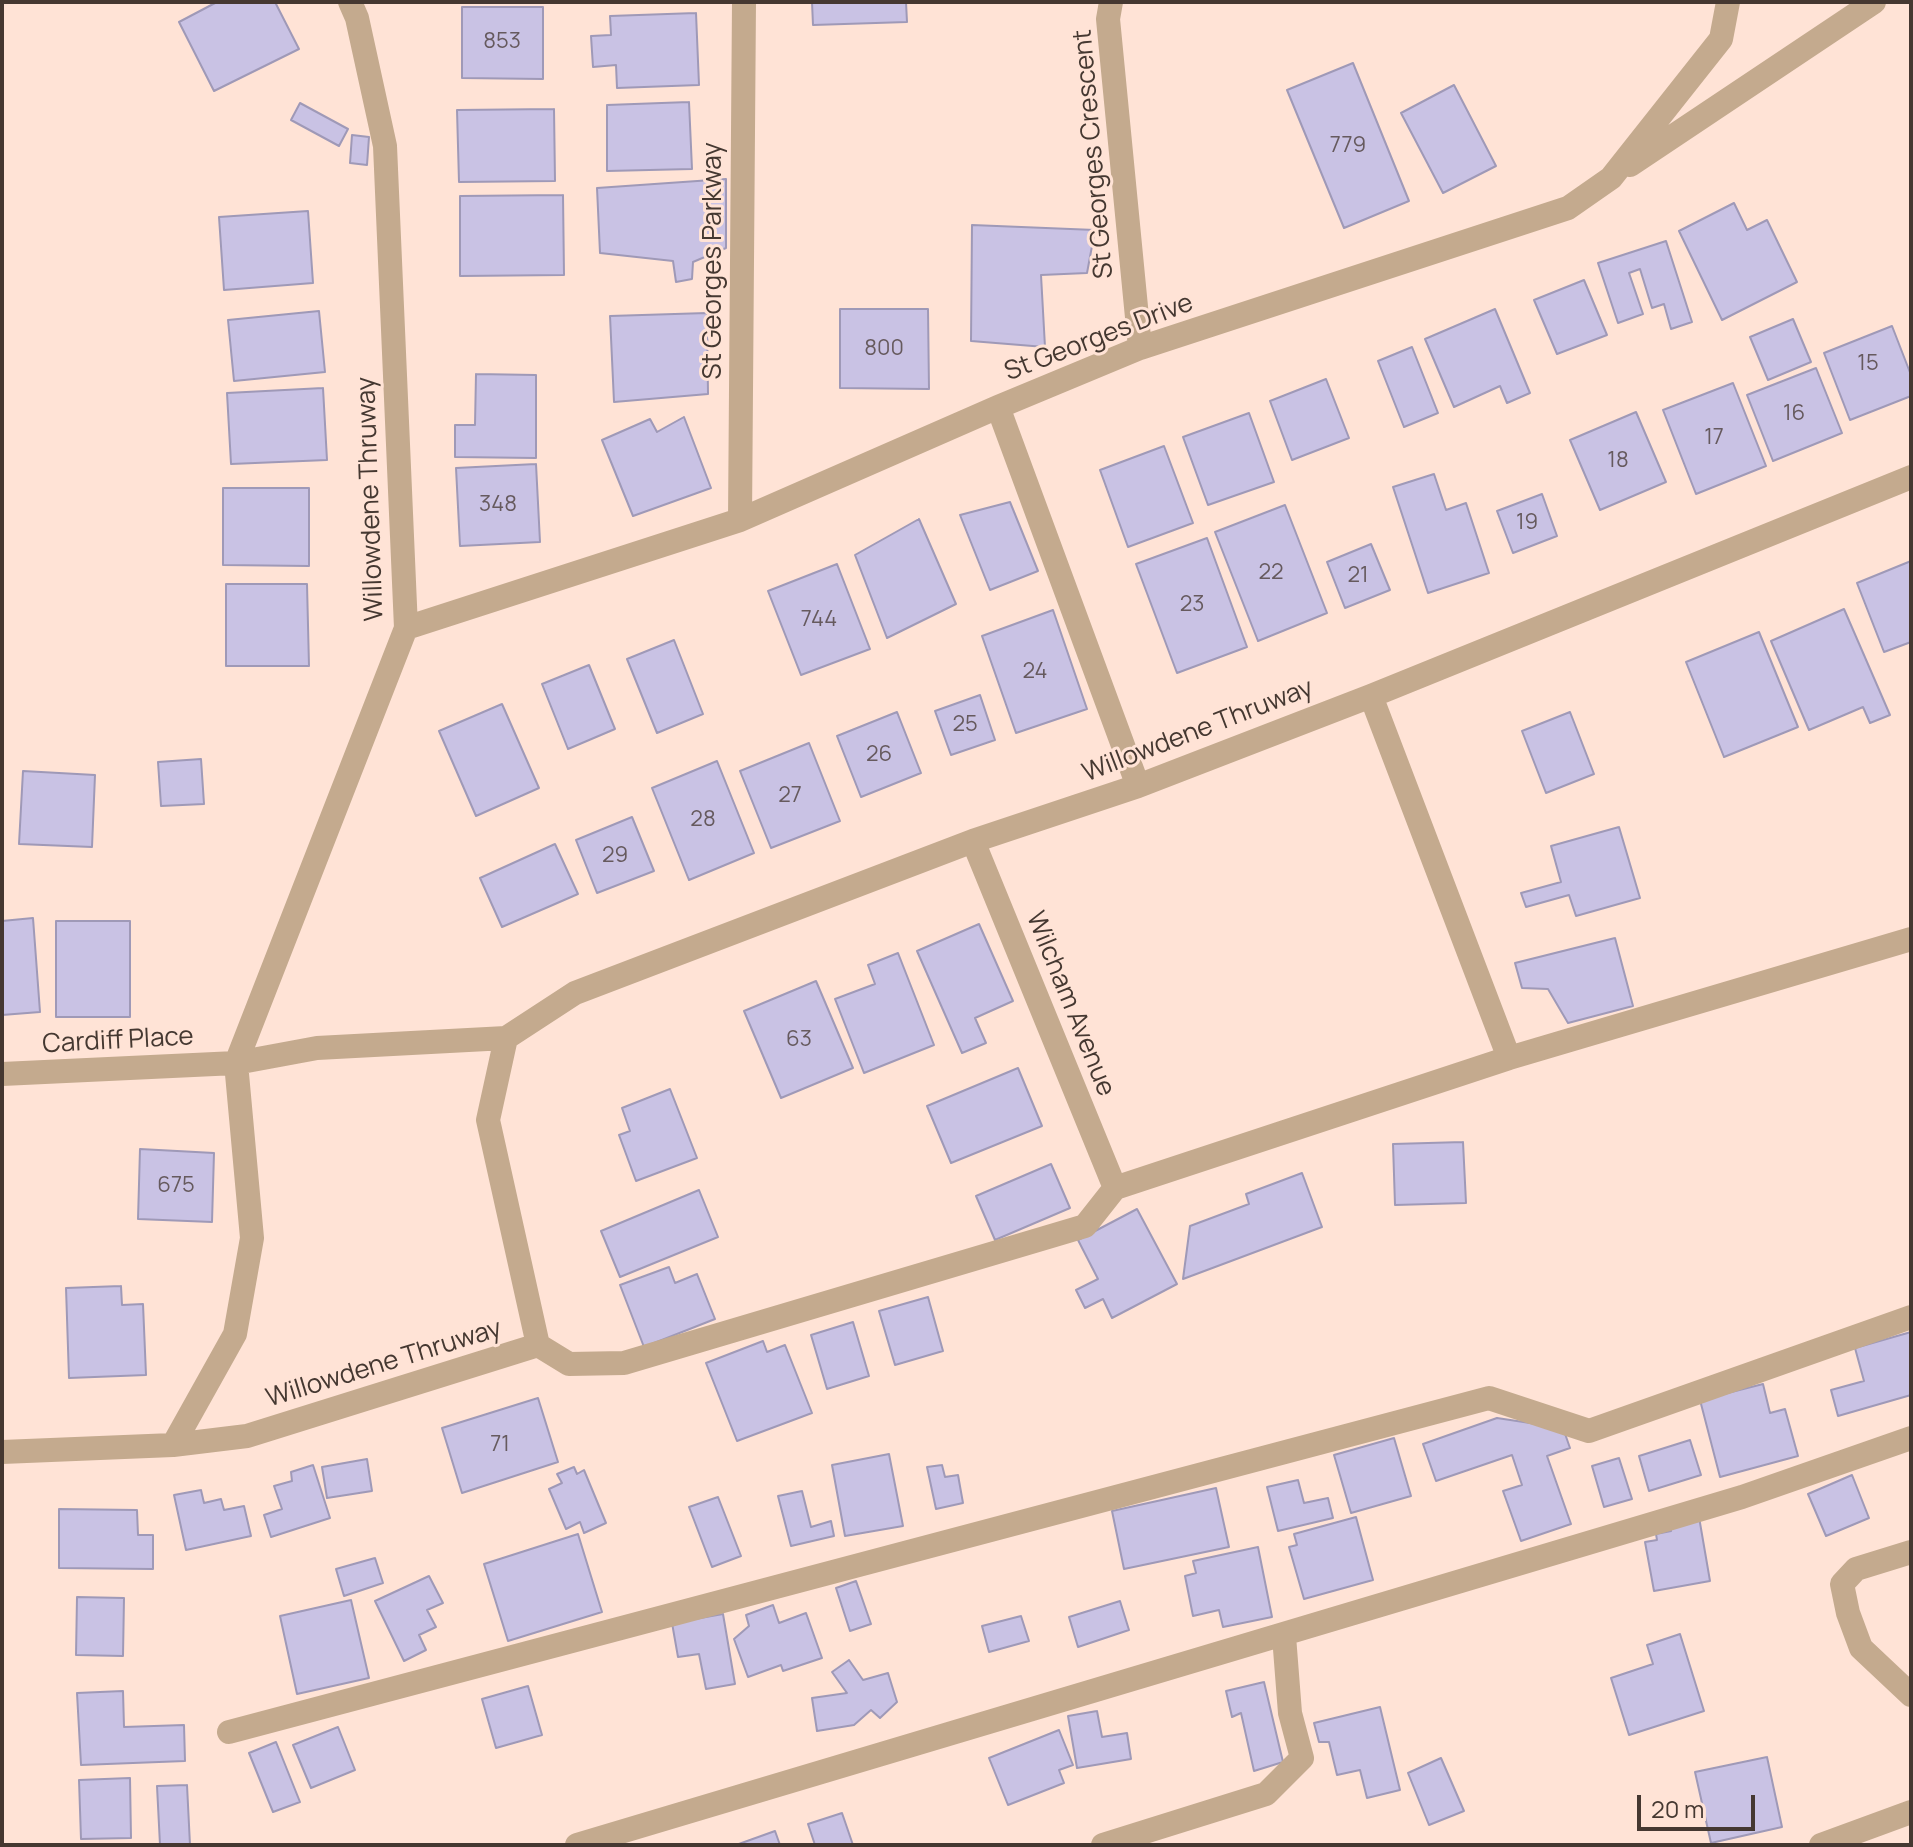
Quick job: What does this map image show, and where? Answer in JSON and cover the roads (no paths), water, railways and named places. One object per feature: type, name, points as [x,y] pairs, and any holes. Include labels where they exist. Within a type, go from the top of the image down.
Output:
[{"type":"street","name":"Willowdene Thruway","points":[[173,1445],[235,1334],[252,1238],[236,1063],[406,628],[385,146],[357,18],[350,2]]},
{"type":"street","name":"St Georges Parkway","points":[[740,520],[744,2]]},
{"type":"street","name":"St Georges Crescent","points":[[1111,2],[1108,19],[1140,348]]},
{"type":"street","name":"St Georges Drive","points":[[406,628],[740,520],[1140,348],[1568,208],[1611,178],[1721,39],[1728,2]]},
{"type":"street","points":[[1611,178],[1874,2]]},
{"type":"street","points":[[998,407],[1138,786]]},
{"type":"street","name":"Willowdene Thruway","points":[[2,1452],[173,1445],[247,1436],[538,1345],[488,1120],[506,1038],[575,993],[973,841],[1138,786],[1371,696],[1911,477]]},
{"type":"street","points":[[1371,696],[1509,1058]]},
{"type":"street","name":"Wilcham Avenue","points":[[973,841],[1115,1188]]},
{"type":"street","points":[[538,1345],[569,1364],[624,1363],[1085,1226],[1115,1188],[1509,1058],[1911,939]]},
{"type":"street","points":[[236,1063],[317,1048],[506,1038]]},
{"type":"street","name":"Cardiff Place","points":[[2,1074],[236,1063]]},
{"type":"street","points":[[229,1732],[1489,1398],[1589,1431],[1911,1317]]},
{"type":"street","points":[[577,1845],[1742,1497],[1911,1438]]},
{"type":"street","points":[[1911,1552],[1856,1569],[1842,1584],[1848,1613],[1861,1648],[1911,1695]]},
{"type":"street","points":[[1103,1845],[1266,1794],[1302,1758],[1290,1713],[1284,1636]]},
{"type":"street","points":[[1821,1845],[1911,1812]]}]
